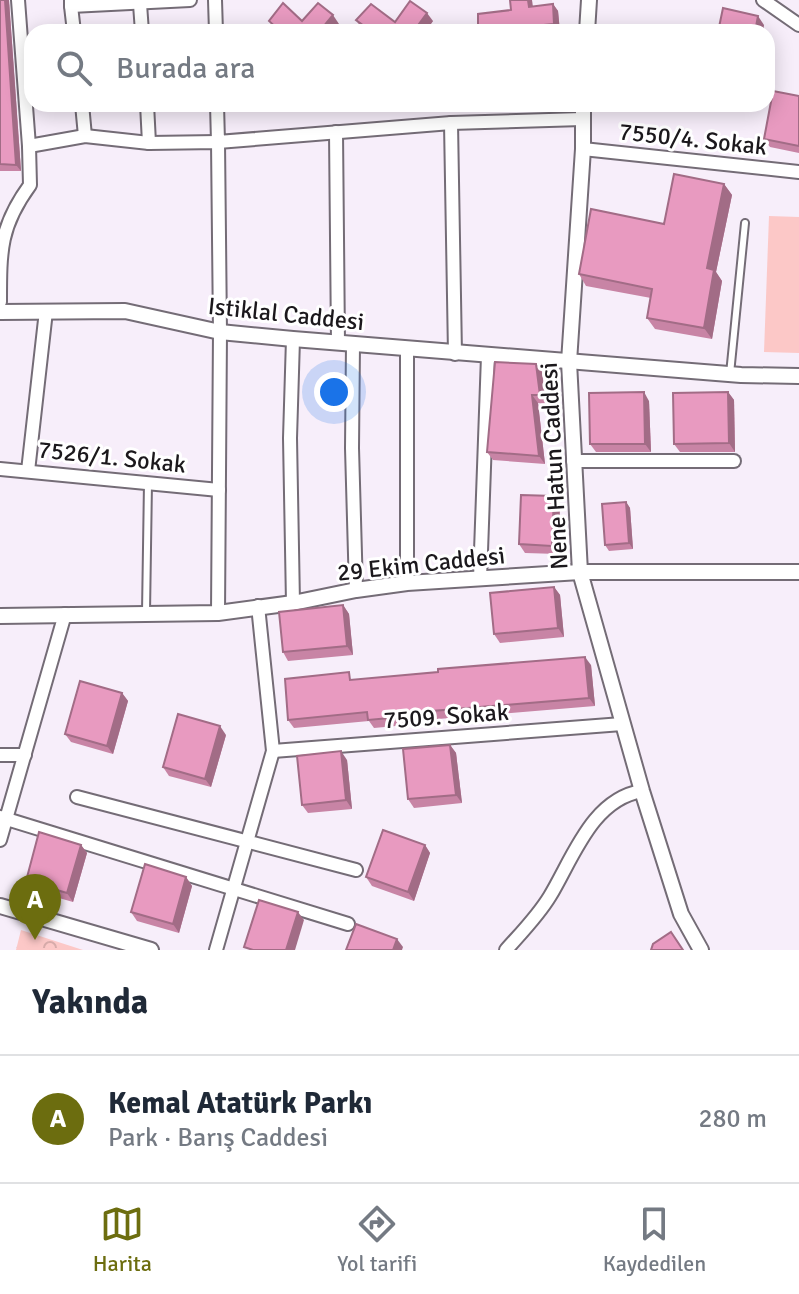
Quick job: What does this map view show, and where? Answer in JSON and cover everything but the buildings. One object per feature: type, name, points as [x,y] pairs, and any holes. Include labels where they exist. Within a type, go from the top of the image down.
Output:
[{"type":"street","points":[[18,0],[24,97]]},
{"type":"street","points":[[73,24],[71,3],[140,4],[190,0]]},
{"type":"street","points":[[215,0],[216,24]]},
{"type":"street","points":[[588,24],[589,0]]},
{"type":"street","points":[[763,0],[799,25]]},
{"type":"street","points":[[140,4],[141,24]]},
{"type":"street","points":[[0,302],[0,234],[13,203],[30,185],[26,112]]},
{"type":"street","points":[[83,112],[85,136]]},
{"type":"street","points":[[147,112],[149,143]]},
{"type":"street","points":[[217,112],[220,332],[218,613]]},
{"type":"street","points":[[29,146],[85,136],[149,143],[218,142],[582,112]]},
{"type":"street","name":"Nene Hatun Caddesi","points":[[582,112],[583,149],[569,362],[580,572],[622,724],[681,914],[701,950]]},
{"type":"street","points":[[451,123],[455,354]]},
{"type":"street","points":[[336,132],[338,343]]},
{"type":"street","name":"7550/4. Sokak","points":[[583,149],[799,172]]},
{"type":"street","points":[[28,471],[46,311]]},
{"type":"street","name":"Istiklal Caddesi","points":[[0,312],[125,311],[220,332],[455,354],[730,374],[799,376]]},
{"type":"street","points":[[293,339],[290,438],[293,603]]},
{"type":"street","points":[[353,344],[356,590]]},
{"type":"street","points":[[407,348],[407,583]]},
{"type":"street","points":[[480,579],[488,356]]},
{"type":"street","points":[[573,461],[734,461]]},
{"type":"street","name":"7526/1. Sokak","points":[[0,469],[219,490]]},
{"type":"street","name":"29 Ekim Caddesi","points":[[0,616],[218,613],[407,583],[580,572],[799,572]]},
{"type":"street","points":[[216,950],[273,751],[258,606]]},
{"type":"street","points":[[0,840],[3,818],[25,755],[65,614]]},
{"type":"street","name":"7509. Sokak","points":[[273,751],[622,724]]},
{"type":"street","points":[[0,755],[25,755]]},
{"type":"street","points":[[506,950],[534,918],[563,868],[607,806],[625,793],[642,791]]},
{"type":"street","points":[[77,797],[356,870]]},
{"type":"street","points":[[3,818],[348,924]]},
{"type":"street","points":[[0,906],[151,950]]},
{"type":"lane","points":[[730,374],[745,223]]},
{"type":"lane","points":[[146,613],[148,483]]},
{"type":"green space","points":[[769,216],[799,217],[799,353],[764,352]]},
{"type":"green space","points":[[21,930],[83,950],[16,950]]},
{"type":"place","name":"Kemal Atatürk Parkı","points":[[35,940]]}]
